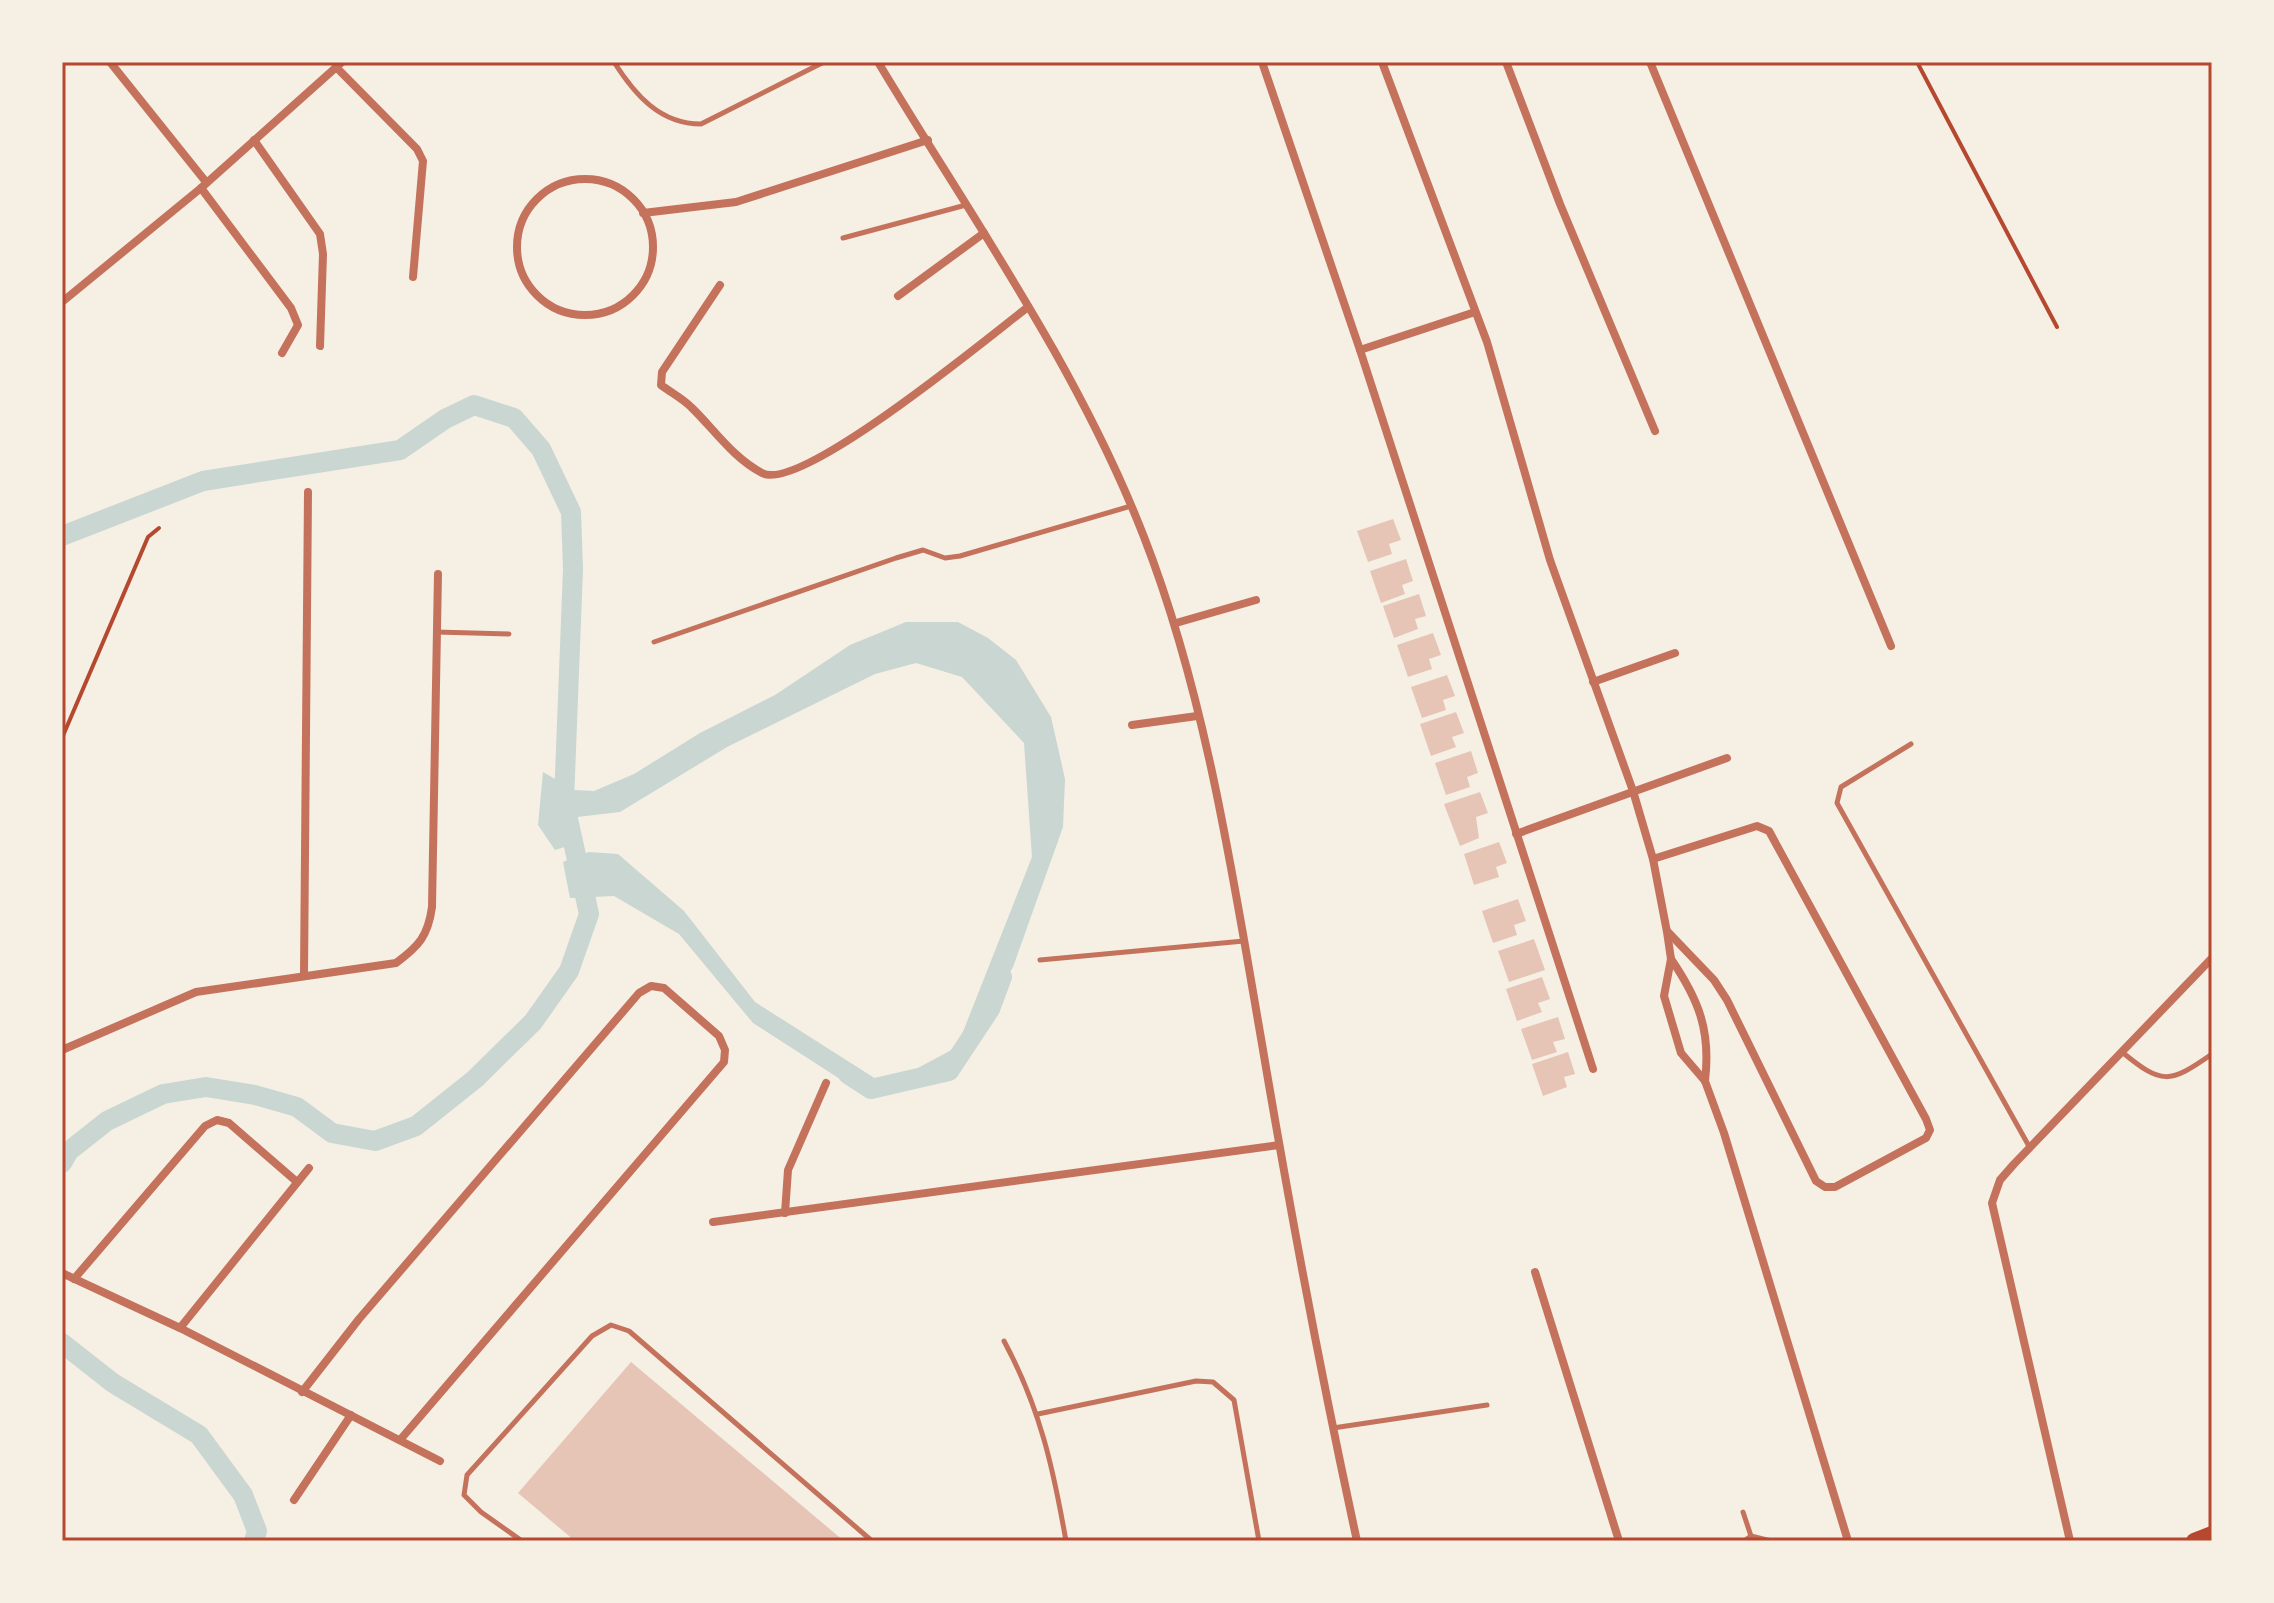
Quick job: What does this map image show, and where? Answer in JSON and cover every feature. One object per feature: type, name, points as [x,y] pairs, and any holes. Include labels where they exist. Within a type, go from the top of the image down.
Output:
[{"type":"highway","points":[[2194,1541],[2212,1534]]},
{"type":"street","points":[[110,62],[291,308],[298,325],[282,353]]},
{"type":"street","points":[[878,62],[984,233],[1068,378],[1131,506],[1176,623],[1229,852],[1279,1145],[1332,1428],[1357,1541]]},
{"type":"street","points":[[1262,62],[1360,350],[1593,1069]]},
{"type":"street","points":[[1382,62],[1475,312],[1550,560],[1633,791],[1653,859],[1667,932],[1671,959],[1664,996],[1681,1053],[1705,1081],[1790,1341],[1848,1541]]},
{"type":"street","points":[[1506,62],[1560,204],[1655,431]]},
{"type":"street","points":[[1650,62],[1891,646]]},
{"type":"street","points":[[62,302],[203,185],[339,64],[417,149],[423,161],[413,277]]},
{"type":"street","points":[[254,140],[320,234],[323,254],[320,346]]},
{"type":"street","points":[[643,213],[736,202],[928,140]]},
{"type":"street","points":[[571,179],[596,179],[620,188],[643,213],[650,227],[653,252],[647,277],[632,297],[611,311],[586,316],[561,311],[539,298],[524,278],[516,254],[518,229],[529,206],[547,189],[571,179]]},
{"type":"street","points":[[898,296],[984,233]]},
{"type":"street","points":[[720,285],[662,372],[661,385],[691,407],[716,438],[764,475],[779,476],[850,443],[1028,307]]},
{"type":"street","points":[[1360,350],[1475,312]]},
{"type":"street","points":[[304,974],[308,492]]},
{"type":"street","points":[[62,1050],[196,992],[396,963],[419,946],[429,930],[432,907],[438,574]]},
{"type":"street","points":[[1176,623],[1256,600]]},
{"type":"street","points":[[1593,682],[1675,653]]},
{"type":"street","points":[[1132,725],[1197,716]]},
{"type":"street","points":[[1516,834],[1727,758]]},
{"type":"street","points":[[1653,859],[1757,826],[1769,831],[1926,1119],[1930,1130],[1926,1138],[1835,1187],[1825,1187],[1816,1181],[1727,1000],[1714,980],[1667,932]]},
{"type":"street","points":[[2070,1541],[1992,1203],[2000,1180],[2212,958]]},
{"type":"street","points":[[1671,959],[1695,993],[1709,1048],[1705,1081]]},
{"type":"street","points":[[302,1392],[359,1319],[639,993],[651,986],[664,988],[719,1036],[725,1050],[724,1062],[400,1440]]},
{"type":"street","points":[[785,1213],[788,1170],[826,1083]]},
{"type":"street","points":[[74,1279],[205,1126],[217,1120],[229,1123],[297,1182]]},
{"type":"street","points":[[713,1222],[1279,1145]]},
{"type":"street","points":[[180,1328],[309,1168]]},
{"type":"street","points":[[1535,1272],[1619,1541]]},
{"type":"street","points":[[62,1273],[180,1328],[440,1461]]},
{"type":"street","points":[[294,1500],[351,1415]]},
{"type":"lane","points":[[614,62],[646,104],[683,124],[701,124],[824,62]]},
{"type":"lane","points":[[843,238],[967,205]]},
{"type":"lane","points":[[654,642],[923,550],[945,558],[960,556],[1131,506]]},
{"type":"lane","points":[[435,632],[509,634]]},
{"type":"lane","points":[[1911,744],[1841,787],[1837,803],[2030,1148]]},
{"type":"lane","points":[[1040,960],[1244,941]]},
{"type":"lane","points":[[2122,1052],[2146,1072],[2164,1079],[2183,1074],[2212,1054]]},
{"type":"lane","points":[[522,1541],[481,1512],[464,1495],[467,1475],[592,1336],[611,1325],[629,1331],[872,1541]]},
{"type":"lane","points":[[1004,1341],[1027,1383],[1049,1447],[1066,1541]]},
{"type":"lane","points":[[1038,1414],[1196,1381],[1213,1382],[1234,1400],[1259,1541]]},
{"type":"lane","points":[[1332,1428],[1487,1405]]},
{"type":"lane","points":[[1743,1512],[1751,1536]]},
{"type":"lane","points":[[1744,1541],[1751,1536],[1771,1541]]},
{"type":"path","points":[[1917,62],[2057,327]]},
{"type":"path","points":[[62,738],[148,537],[159,528]]},
{"type":"shaded area","points":[[906,622],[958,622],[988,638],[1016,660],[1051,717],[1065,779],[1063,827],[1013,967],[966,1046],[944,1072],[871,1089],[840,1079],[753,1023],[679,934],[614,896],[570,898],[563,862],[589,852],[618,854],[684,911],[755,1002],[876,1079],[916,1069],[957,1047],[1032,857],[1024,743],[962,677],[916,663],[875,674],[727,747],[620,812],[577,817],[580,842],[555,850],[538,825],[543,772],[574,790],[594,791],[634,774],[700,733],[775,695],[850,645]]},
{"type":"building","points":[[1393,519],[1401,540],[1389,544],[1392,554],[1368,562],[1357,531]]},
{"type":"building","points":[[1406,559],[1413,581],[1402,585],[1405,594],[1381,603],[1370,571]]},
{"type":"building","points":[[1419,594],[1426,616],[1415,619],[1418,629],[1394,638],[1383,606]]},
{"type":"building","points":[[1433,633],[1441,655],[1429,659],[1432,669],[1408,677],[1397,645]]},
{"type":"building","points":[[1447,675],[1455,696],[1443,700],[1446,710],[1422,718],[1411,687]]},
{"type":"building","points":[[1456,712],[1464,733],[1452,737],[1456,747],[1431,756],[1420,724]]},
{"type":"building","points":[[1471,751],[1478,773],[1467,777],[1470,787],[1446,795],[1435,763]]},
{"type":"building","points":[[1480,792],[1488,813],[1476,817],[1479,838],[1460,846],[1444,804]]},
{"type":"building","points":[[1499,842],[1507,863],[1496,867],[1499,877],[1474,885],[1464,854]]},
{"type":"building","points":[[1518,899],[1526,921],[1514,925],[1517,935],[1493,943],[1482,911]]},
{"type":"building","points":[[1534,939],[1545,970],[1509,982],[1498,951]]},
{"type":"building","points":[[1542,977],[1550,999],[1538,1003],[1542,1012],[1517,1021],[1506,989]]},
{"type":"building","points":[[1558,1017],[1565,1039],[1553,1042],[1557,1052],[1532,1060],[1521,1029]]},
{"type":"building","points":[[1568,1052],[1575,1074],[1564,1077],[1567,1087],[1543,1096],[1532,1064]]},
{"type":"building","points":[[631,1362],[844,1541],[575,1541],[518,1493]]},
{"type":"waterway","points":[[62,536],[203,481],[400,450],[445,419],[474,405],[514,418],[541,449],[571,512],[573,569],[564,801],[589,914],[569,971],[533,1022],[475,1079],[416,1126],[375,1141],[332,1133],[297,1107],[255,1095],[206,1087],[163,1094],[107,1121],[69,1151],[62,1163]]},
{"type":"waterway","points":[[848,1074],[871,1089],[949,1071],[990,1009],[1002,977]]},
{"type":"waterway","points":[[62,1343],[113,1383],[199,1435],[243,1495],[257,1531],[254,1541]]}]
